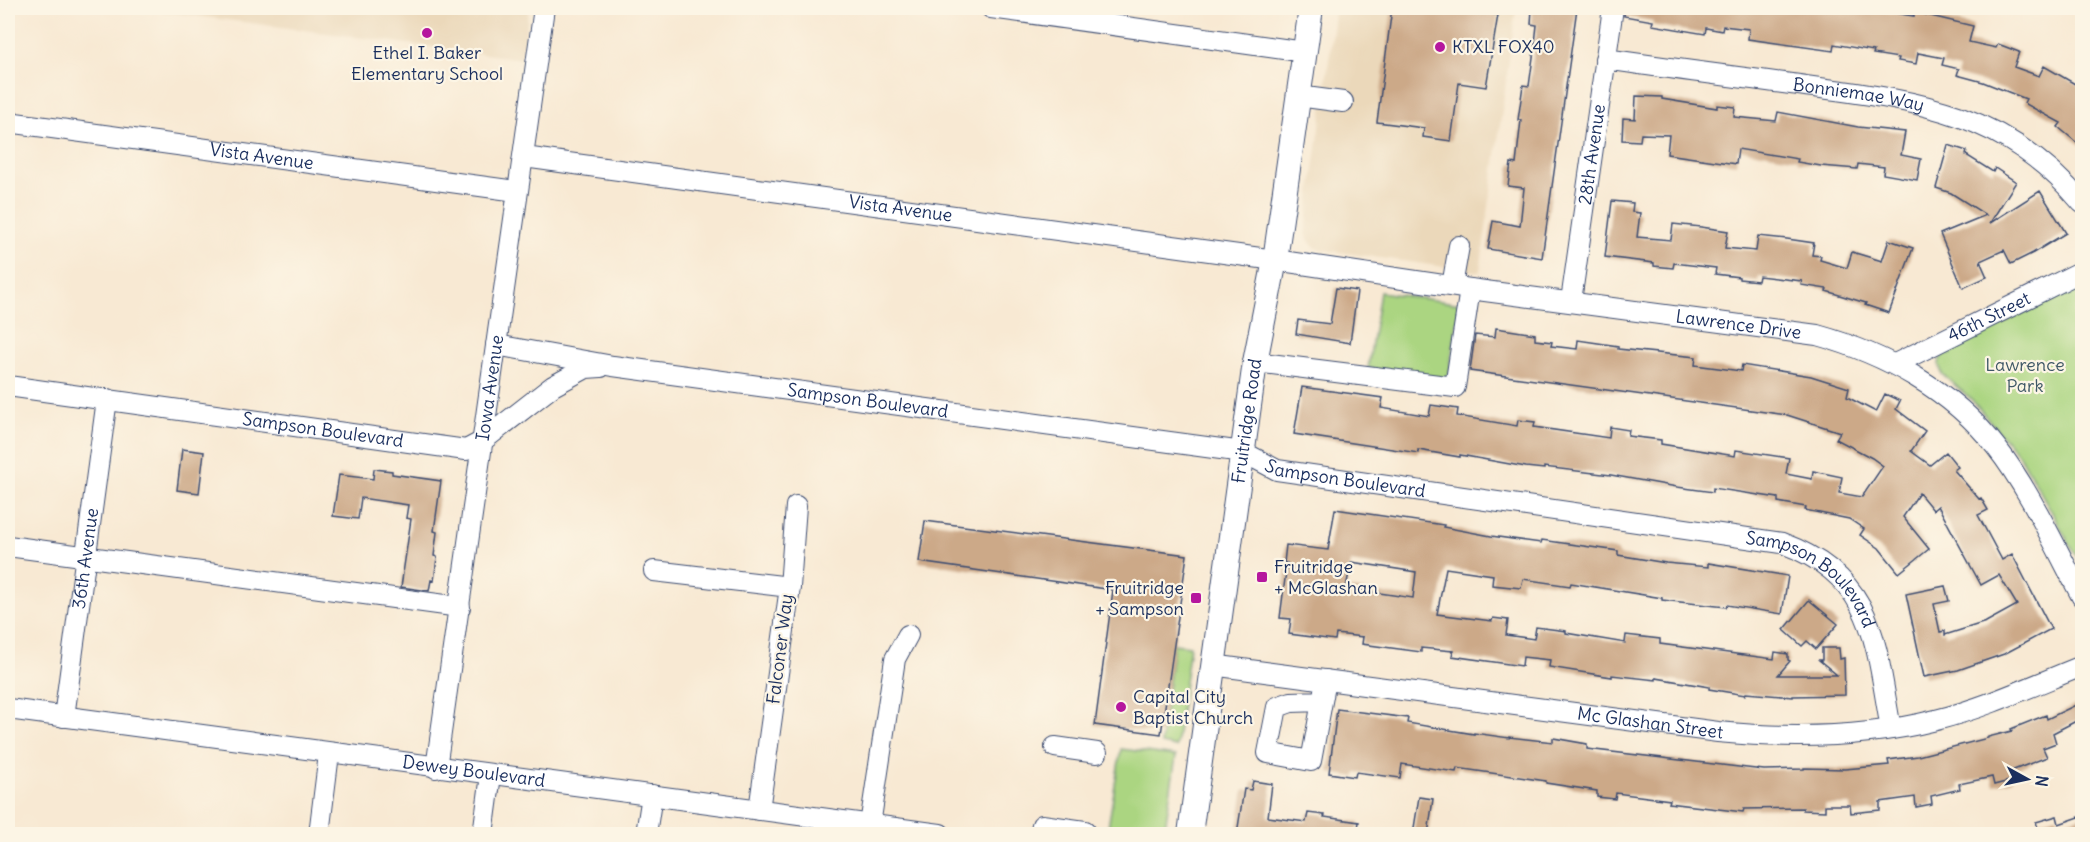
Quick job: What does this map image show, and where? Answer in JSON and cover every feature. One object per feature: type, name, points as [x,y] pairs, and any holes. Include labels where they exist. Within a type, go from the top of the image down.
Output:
[{"type":"main road","name":"Fruitridge Road","points":[[1190,834],[1254,362],[1275,260],[1311,8]]},
{"type":"street","name":"Iowa Avenue","points":[[436,768],[544,8]]},
{"type":"street","points":[[991,8],[1305,51]]},
{"type":"street","name":"28th Avenue","points":[[1571,301],[1613,8]]},
{"type":"street","name":"Bonniemae Way","points":[[1605,59],[1894,98],[1954,113],[2020,146],[2050,169],[2082,203]]},
{"type":"street","points":[[1298,96],[1343,102]]},
{"type":"street","name":"Vista Avenue","points":[[8,122],[517,191]]},
{"type":"street","name":"Vista Avenue","points":[[524,157],[1275,260]]},
{"type":"street","points":[[1254,362],[1455,387],[1461,287],[1459,246]]},
{"type":"street","name":"Lawrence Drive","points":[[1275,260],[1817,335],[1854,345],[1895,364],[1940,394],[1970,419],[1996,446],[2020,483],[2082,597]]},
{"type":"street","name":"46th Street","points":[[1895,364],[2082,271]]},
{"type":"street","name":"Sampson Boulevard","points":[[496,345],[613,366],[1243,452],[1277,471],[1764,539],[1804,551],[1838,575],[1853,592],[1865,612],[1873,633],[1892,729]]},
{"type":"street","name":"Sampson Boulevard","points":[[8,386],[466,450],[481,442],[553,386],[586,368],[613,366]]},
{"type":"street","name":"36th Avenue","points":[[64,717],[107,399]]},
{"type":"street","points":[[790,587],[796,506]]},
{"type":"street","points":[[8,546],[460,608]]},
{"type":"street","name":"Falconer Way","points":[[654,571],[790,587],[759,810]]},
{"type":"street","points":[[870,825],[895,659],[908,635]]},
{"type":"street","name":"Mc Glashan Street","points":[[1212,665],[1759,736],[1841,735],[1892,729],[1936,720],[1987,705],[2082,666]]},
{"type":"street","points":[[1322,701],[1326,680]]},
{"type":"street","name":"Dewey Boulevard","points":[[8,709],[329,754],[759,810],[838,828],[870,825],[940,834]]},
{"type":"street","points":[[1055,747],[1097,753]]},
{"type":"street","points":[[319,834],[329,754]]},
{"type":"street","points":[[483,834],[491,775]]},
{"type":"street","points":[[646,834],[652,795]]},
{"type":"street","points":[[1040,834],[1042,825],[1085,831]]},
{"type":"shaded area","name":"Ethel I. Baker Elementary School","points":[[136,8],[529,8],[522,59]]},
{"type":"shaded area","points":[[1336,8],[1516,8],[1480,272],[1318,249],[1307,238],[1306,229]]},
{"type":"green space","name":"Lawrence Park","points":[[2082,283],[2082,566],[2022,459],[1971,399],[1942,374],[1939,364],[1945,352]]},
{"type":"green space","points":[[1380,292],[1460,304],[1448,380],[1368,368]]},
{"type":"green space","points":[[1174,644],[1190,646],[1176,747],[1161,744]]},
{"type":"green space","points":[[1121,749],[1176,756],[1164,834],[1107,834]]},
{"type":"building","name":"KTXL FOX40","points":[[1392,8],[1469,8],[1468,11],[1498,15],[1486,87],[1459,83],[1451,141],[1423,137],[1424,128],[1377,122]]},
{"type":"building","points":[[1532,8],[1577,8],[1542,258],[1488,249],[1493,221],[1520,226],[1524,188],[1508,186],[1511,163],[1516,164],[1521,120],[1518,120],[1523,85],[1529,86],[1535,43],[1537,25],[1531,24]]},
{"type":"building","points":[[1625,8],[1850,8],[1862,10],[1863,8],[1914,16],[1914,12],[1973,26],[1969,42],[1996,48],[1998,44],[2019,52],[2014,67],[2039,76],[2044,66],[2082,88],[2082,147],[2058,127],[2061,123],[2024,103],[2026,99],[1983,82],[1957,75],[1959,69],[1942,65],[1944,58],[1918,53],[1916,64],[1898,61],[1899,58],[1873,54],[1874,51],[1834,44],[1833,51],[1748,39],[1749,29],[1723,26],[1722,31],[1706,28],[1705,34],[1652,25],[1653,21],[1624,16]]},
{"type":"building","points":[[1636,96],[1662,97],[1662,99],[1717,108],[1717,105],[1735,107],[1734,117],[1776,121],[1778,112],[1858,127],[1905,132],[1901,155],[1921,159],[1917,180],[1883,174],[1884,167],[1858,164],[1857,169],[1821,166],[1797,162],[1798,159],[1738,149],[1736,164],[1667,154],[1669,135],[1641,134],[1640,141],[1622,140],[1623,118],[1635,119]]},
{"type":"building","points":[[1948,145],[1967,151],[1966,155],[1993,172],[1995,168],[2016,182],[1990,223],[2040,191],[2066,233],[2011,264],[2004,250],[1980,261],[1987,277],[1963,288],[1940,234],[1986,215],[1951,193],[1936,188]]},
{"type":"building","points":[[1612,201],[1633,203],[1632,212],[1640,213],[1637,237],[1671,240],[1673,224],[1728,231],[1725,248],[1756,251],[1758,236],[1787,239],[1814,243],[1812,255],[1821,256],[1820,260],[1847,268],[1852,252],[1882,261],[1889,240],[1913,248],[1889,313],[1865,305],[1866,303],[1826,291],[1827,289],[1801,285],[1802,281],[1759,276],[1758,281],[1739,279],[1739,277],[1715,274],[1716,268],[1674,263],[1673,268],[1654,266],[1654,263],[1605,257]]},
{"type":"building","points":[[1336,288],[1357,291],[1350,343],[1296,334],[1298,320],[1330,324]]},
{"type":"building","points":[[1496,328],[1535,334],[1535,340],[1552,342],[1551,346],[1577,349],[1578,340],[1618,346],[1618,349],[1696,357],[1695,365],[1741,371],[1742,365],[1811,376],[1849,388],[1847,397],[1876,412],[1885,394],[1900,401],[1896,409],[1925,431],[1911,451],[1930,465],[1946,452],[1958,467],[1954,470],[1979,499],[1981,498],[1988,510],[1978,515],[2002,560],[2012,554],[2051,629],[2004,654],[1958,670],[1924,677],[1906,594],[1945,586],[1949,601],[1934,604],[1940,632],[1945,631],[1945,635],[1986,622],[2017,605],[1999,575],[1981,585],[1938,506],[1933,510],[1919,493],[1903,517],[1929,549],[1899,573],[1879,548],[1860,535],[1864,529],[1849,519],[1805,510],[1806,507],[1778,502],[1778,498],[1713,488],[1713,492],[1611,475],[1526,467],[1460,455],[1460,457],[1418,450],[1418,453],[1294,434],[1302,387],[1383,398],[1381,408],[1429,416],[1431,405],[1458,409],[1457,416],[1517,426],[1518,420],[1535,422],[1534,427],[1609,438],[1610,427],[1629,430],[1628,436],[1661,440],[1661,444],[1735,456],[1736,450],[1789,458],[1786,474],[1812,479],[1813,471],[1842,477],[1839,493],[1862,497],[1883,466],[1836,439],[1840,432],[1787,415],[1470,371],[1475,335],[1495,337]]},
{"type":"building","points":[[182,449],[204,452],[199,493],[177,490]]},
{"type":"building","points":[[374,469],[441,481],[434,531],[437,532],[434,556],[437,557],[434,581],[431,580],[429,591],[401,587],[411,519],[406,518],[408,505],[361,498],[358,519],[333,516],[339,475],[373,479]]},
{"type":"building","points":[[1335,509],[1444,525],[1443,527],[1491,536],[1541,543],[1542,540],[1618,551],[1618,555],[1666,563],[1708,567],[1708,563],[1788,576],[1782,614],[1727,605],[1726,607],[1662,600],[1662,598],[1571,583],[1570,586],[1523,579],[1521,588],[1492,585],[1493,575],[1446,568],[1437,614],[1492,621],[1493,618],[1508,620],[1506,635],[1534,639],[1536,627],[1625,643],[1626,635],[1660,639],[1660,644],[1774,659],[1775,652],[1788,654],[1790,661],[1778,675],[1837,675],[1819,660],[1822,660],[1822,648],[1839,648],[1840,659],[1844,658],[1845,695],[1793,697],[1746,693],[1745,695],[1656,678],[1656,680],[1612,675],[1612,677],[1549,667],[1550,660],[1523,657],[1522,666],[1452,656],[1453,651],[1421,648],[1421,652],[1362,644],[1363,637],[1336,634],[1335,640],[1289,634],[1291,619],[1280,618],[1287,563],[1284,563],[1286,545],[1328,550]],"holes":[[[1351,562],[1416,572],[1413,598],[1346,588]]]},
{"type":"building","points":[[925,521],[1187,555],[1161,734],[1095,725],[1113,590],[919,562]]},
{"type":"building","points":[[1809,600],[1838,624],[1816,649],[1807,641],[1802,646],[1784,630]]},
{"type":"building","points":[[2082,702],[2082,718],[2053,733],[2056,743],[2043,748],[2047,757],[2011,771],[2013,780],[1994,785],[1992,777],[1959,784],[1960,789],[1931,796],[1932,804],[1916,807],[1915,797],[1880,802],[1880,810],[1851,813],[1850,805],[1825,805],[1825,811],[1803,810],[1803,808],[1744,809],[1743,812],[1669,803],[1670,800],[1616,793],[1615,799],[1597,797],[1597,791],[1457,768],[1456,772],[1402,764],[1400,778],[1356,772],[1355,777],[1329,773],[1337,709],[1408,718],[1407,723],[1474,734],[1553,742],[1553,738],[1587,744],[1587,749],[1764,770],[1845,769],[1889,765],[1888,760],[1918,756],[2012,731],[2011,729],[2046,715],[2047,719]]},
{"type":"building","points":[[1253,781],[1272,784],[1268,817],[1306,822],[1308,813],[1325,815],[1324,817],[1359,822],[1357,834],[1237,834],[1244,789],[1251,790]]},
{"type":"building","points":[[1419,797],[1433,799],[1428,834],[1413,834]]},
{"type":"building","points":[[2057,816],[2059,824],[2082,816],[2082,834],[2035,834],[2034,832],[2039,831],[2036,822]]},
{"type":"place","name":"Ethel I. Baker Elementary School","points":[[427,33]]},
{"type":"place","name":"KTXL FOX40","points":[[1440,47]]},
{"type":"place","name":"Fruitridge + McGlashan","points":[[1262,577]]},
{"type":"place","name":"Fruitridge + Sampson","points":[[1196,598]]},
{"type":"place","name":"Capital City Baptist Church","points":[[1121,707]]}]
